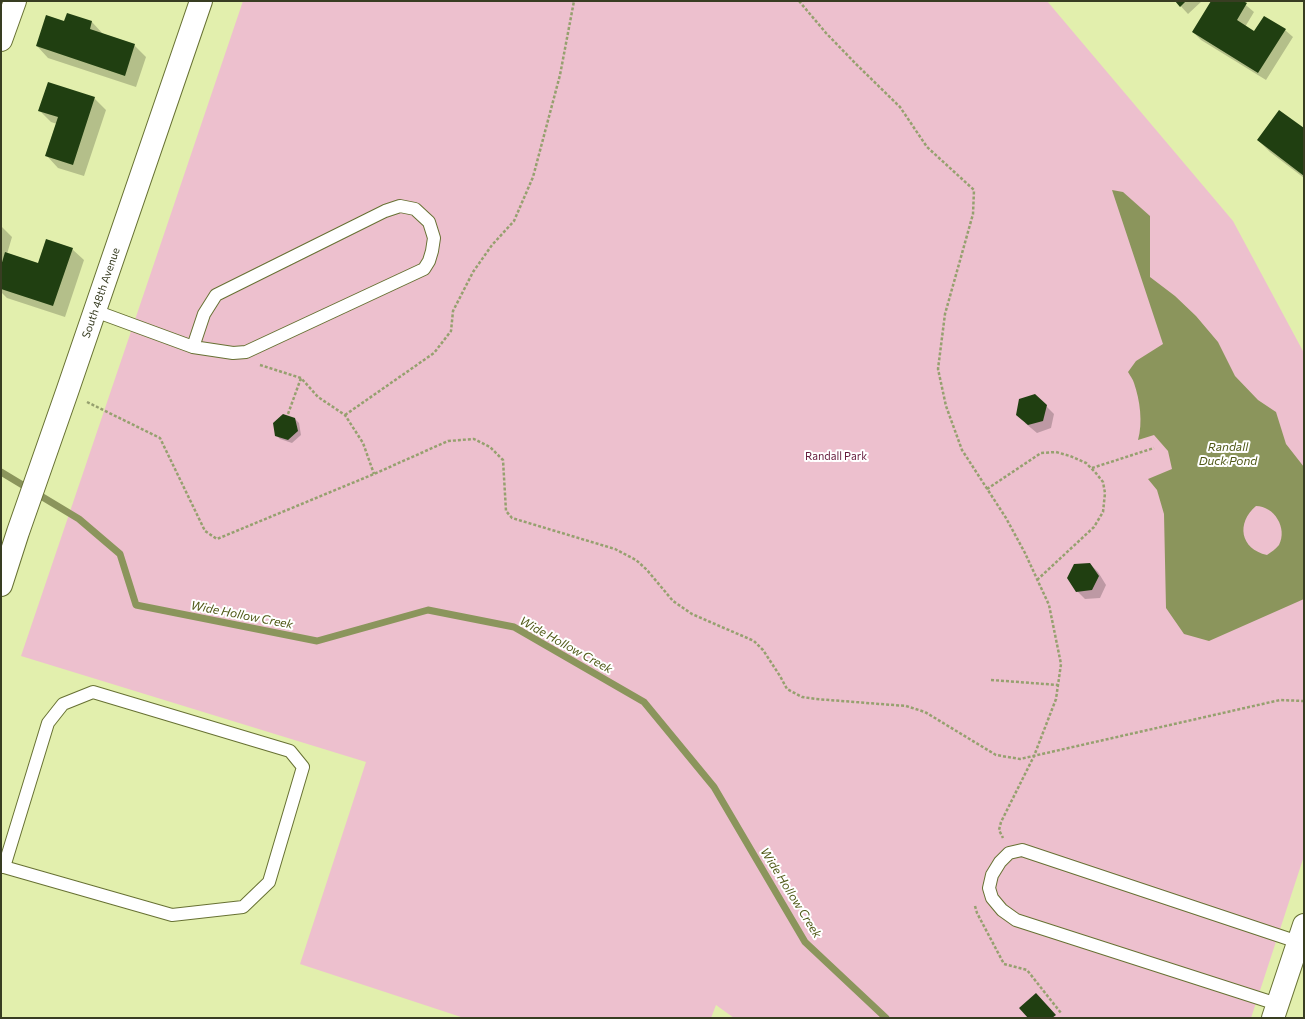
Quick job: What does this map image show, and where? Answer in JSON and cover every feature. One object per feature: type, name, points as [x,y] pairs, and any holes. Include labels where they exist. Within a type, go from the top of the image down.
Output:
[{"type":"street","points":[[1,40],[15,1]]},
{"type":"street","name":"South 48th Avenue","points":[[1,585],[95,311],[198,2]]},
{"type":"street","points":[[1275,1011],[1301,934]]},
{"type":"lane","points":[[95,311],[193,346],[233,353],[246,352],[424,269],[431,256],[434,238],[429,222],[415,209],[400,206],[385,211],[216,295],[204,314],[193,346]]},
{"type":"lane","points":[[93,692],[290,750],[303,766],[269,882],[243,907],[172,915],[2,867],[48,723],[63,704],[93,692]]},
{"type":"lane","points":[[1275,1011],[1016,920],[1002,910],[992,898],[989,888],[992,875],[1000,862],[1009,853],[1022,850],[1301,934]]},
{"type":"path","points":[[345,415],[434,353],[451,331],[453,311],[473,272],[492,245],[514,221],[534,177],[560,75],[574,1]]},
{"type":"path","points":[[799,1],[826,33],[900,107],[927,147],[974,190],[973,214],[945,314],[938,369],[946,406],[962,450],[1006,518],[1025,553],[1048,605],[1061,664],[1056,699],[1034,756],[1001,822],[999,830],[1009,853]]},
{"type":"path","points":[[254,367],[261,365],[301,378],[318,397],[345,415],[363,443],[374,474]]},
{"type":"path","points":[[288,414],[301,378]]},
{"type":"path","points":[[67,392],[160,438],[205,531],[217,539],[374,474],[448,441],[474,439],[490,447],[503,460],[506,511],[512,518],[615,549],[636,560],[647,570],[673,601],[692,614],[754,641],[763,650],[787,689],[802,696],[816,699],[906,706],[925,712],[996,755],[1020,759],[1280,700],[1304,701]]},
{"type":"path","points":[[1092,468],[1154,448]]},
{"type":"path","points":[[987,489],[1040,453],[1056,452],[1086,463],[1092,468],[1102,482],[1105,493],[1103,512],[1094,527],[1037,580]]},
{"type":"path","points":[[991,680],[1058,685]]},
{"type":"green space","name":"Randall Park","points":[[243,1],[1047,1],[1233,221],[1304,353],[1304,856],[1251,1018],[734,1018],[716,1005],[711,1018],[464,1018],[300,964],[366,762],[21,656]]},
{"type":"water","name":"Randall Duck Pond","points":[[1112,190],[1123,192],[1150,216],[1150,277],[1175,296],[1196,316],[1218,342],[1235,376],[1258,400],[1276,412],[1286,444],[1304,467],[1304,599],[1209,641],[1184,634],[1166,608],[1164,514],[1157,490],[1148,479],[1172,469],[1168,451],[1154,435],[1138,440],[1141,419],[1139,404],[1134,382],[1128,372],[1136,361],[1163,344]],"holes":[[[1256,506],[1263,507],[1274,514],[1278,519],[1282,532],[1279,545],[1267,555],[1258,552],[1251,547],[1246,541],[1244,535],[1245,520]]]},
{"type":"building","points":[[1175,1],[1186,1],[1180,7]]},
{"type":"building","points":[[1211,1],[1243,1],[1247,3],[1237,20],[1254,31],[1264,16],[1286,29],[1258,73],[1192,32]]},
{"type":"building","points":[[67,13],[92,21],[90,29],[135,44],[125,76],[36,46],[46,15],[64,21]]},
{"type":"building","points":[[48,82],[95,97],[73,165],[45,156],[58,117],[38,111]]},
{"type":"building","points":[[1279,110],[1304,128],[1304,176],[1257,140]]},
{"type":"building","points":[[46,239],[73,248],[53,306],[1,289],[1,266],[5,252],[38,263]]},
{"type":"building","points":[[1035,394],[1047,405],[1043,421],[1028,425],[1016,415],[1019,399]]},
{"type":"building","points":[[283,414],[295,418],[298,431],[288,440],[275,436],[273,423]]},
{"type":"building","points":[[1090,563],[1099,576],[1092,590],[1076,592],[1067,578],[1074,564]]},
{"type":"building","points":[[1036,993],[1056,1015],[1052,1018],[1028,1018],[1019,1008]]},
{"type":"waterway","name":"Wide Hollow Creek","points":[[1,472],[79,519],[120,554],[136,605],[317,641],[428,610],[514,627],[644,702],[714,787],[805,942],[886,1018]]}]
